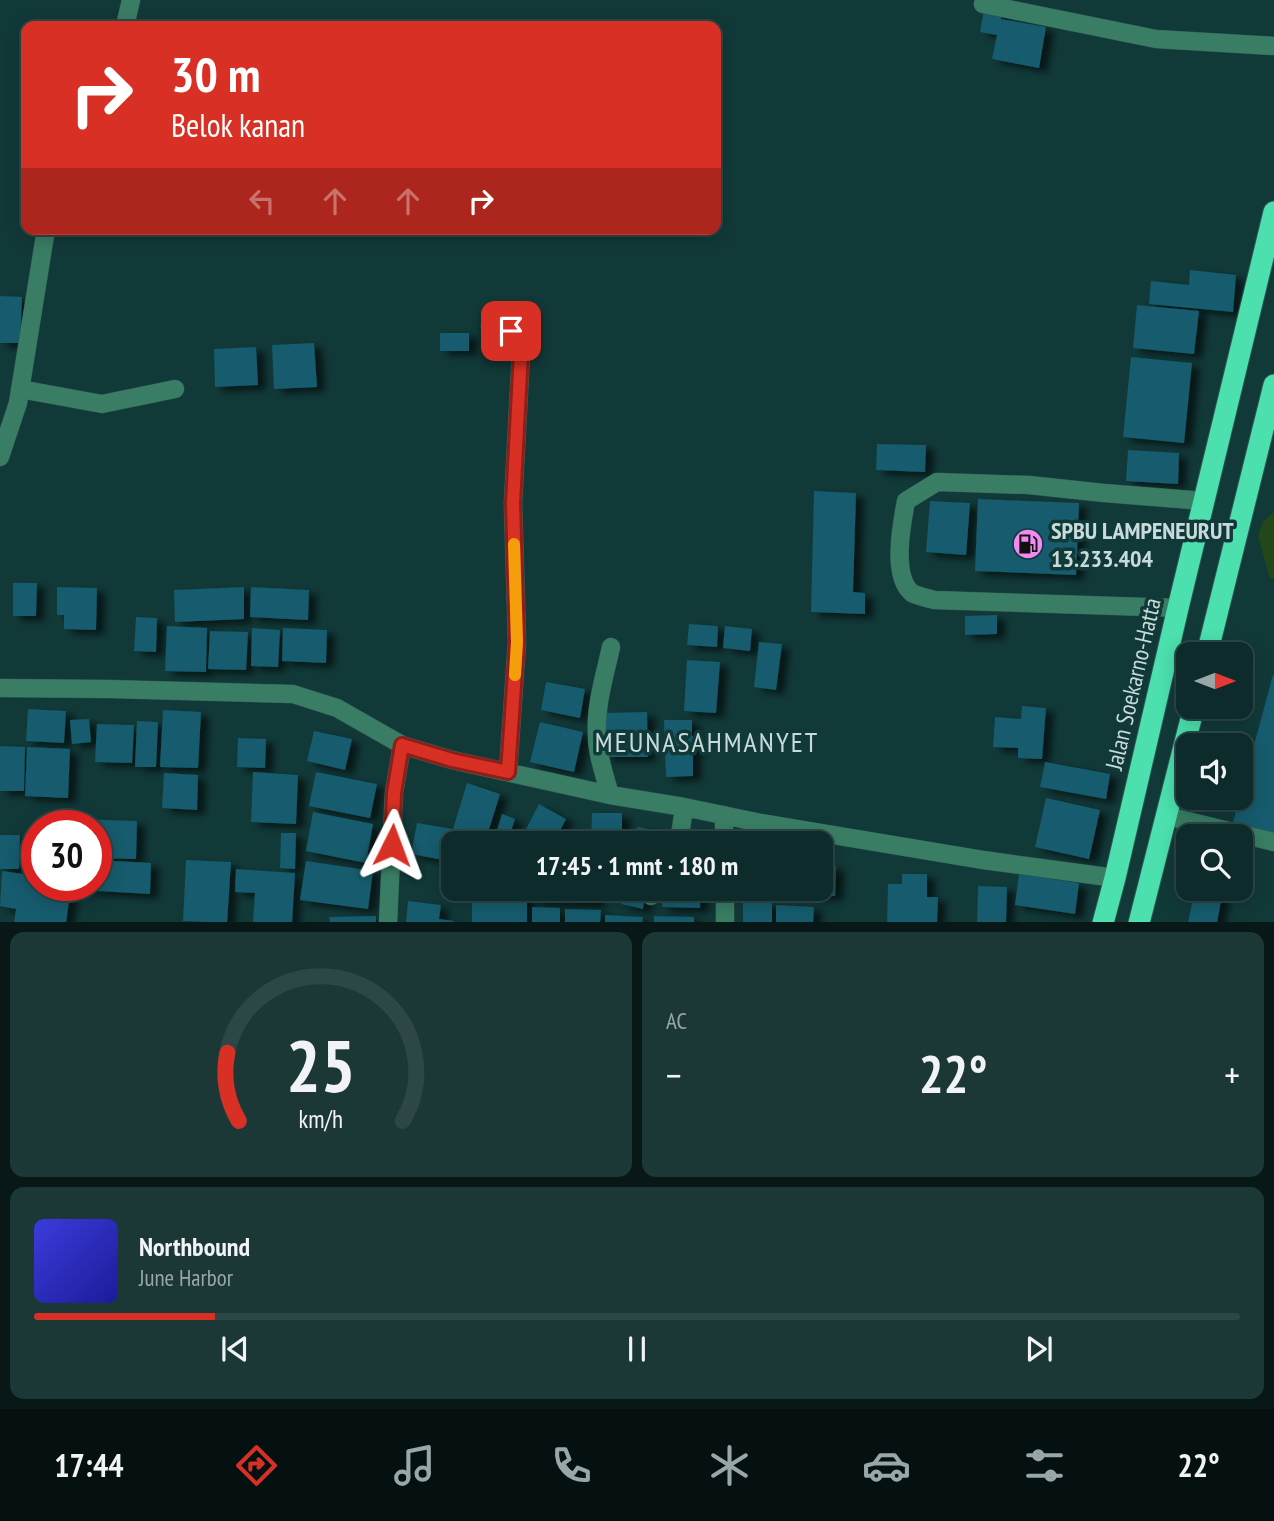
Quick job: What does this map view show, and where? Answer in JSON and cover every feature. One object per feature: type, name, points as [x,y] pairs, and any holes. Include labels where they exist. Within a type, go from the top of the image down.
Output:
[{"type":"highway","name":"Jalan Soekarno-Hatta","points":[[1103,922],[1274,212]]},
{"type":"highway","points":[[1210,642],[1274,385]]},
{"type":"highway","points":[[1139,922],[1191,719]]},
{"type":"street","points":[[126,21],[131,0]]},
{"type":"street","points":[[983,4],[1156,39],[1274,46]]},
{"type":"street","points":[[0,457],[18,403],[45,235]]},
{"type":"street","points":[[490,326],[511,331],[519,339],[521,353],[513,503],[517,642],[508,772]]},
{"type":"street","points":[[20,389],[102,404],[175,389]]},
{"type":"street","points":[[1178,608],[934,600],[913,593],[902,578],[899,540],[906,501],[937,482],[1029,485],[1104,494],[1204,501]]},
{"type":"street","points":[[610,795],[596,734],[611,647]]},
{"type":"street","points":[[0,688],[293,694],[337,708],[402,745],[452,760],[610,795],[983,860],[1115,878]]},
{"type":"street","points":[[388,922],[394,793],[402,745]]},
{"type":"street","points":[[680,831],[684,807]]},
{"type":"street","points":[[724,815],[724,831]]},
{"type":"street","points":[[1167,816],[1274,842]]},
{"type":"street","points":[[724,901],[725,922]]},
{"type":"green space","points":[[1274,512],[1274,578],[1270,579],[1258,536],[1262,523]]},
{"type":"building","points":[[984,10],[1002,13],[1001,19],[1046,27],[1039,68],[992,59],[997,35],[980,32]]},
{"type":"building","points":[[1190,270],[1236,275],[1233,312],[1149,304],[1151,281],[1189,285]]},
{"type":"building","points":[[0,296],[22,297],[20,343],[0,343]]},
{"type":"building","points":[[1137,305],[1199,311],[1194,354],[1133,348]]},
{"type":"building","points":[[440,333],[469,333],[469,351],[440,351]]},
{"type":"building","points":[[314,343],[317,387],[274,389],[272,345]]},
{"type":"building","points":[[256,347],[258,385],[215,387],[214,349]]},
{"type":"building","points":[[1131,357],[1192,363],[1184,443],[1123,437]]},
{"type":"building","points":[[877,444],[926,445],[925,472],[876,470]]},
{"type":"building","points":[[1128,450],[1179,453],[1178,484],[1126,481]]},
{"type":"building","points":[[814,491],[856,493],[853,592],[865,593],[865,614],[811,612]]},
{"type":"building","points":[[978,499],[1079,503],[1076,575],[975,571]]},
{"type":"building","points":[[930,501],[970,503],[966,555],[926,552]]},
{"type":"building","points":[[13,583],[37,583],[36,616],[13,616]]},
{"type":"building","points":[[57,587],[97,588],[96,630],[64,629],[64,615],[57,615]]},
{"type":"building","points":[[244,587],[244,619],[175,622],[174,590]]},
{"type":"building","points":[[251,587],[309,590],[308,620],[250,617]]},
{"type":"building","points":[[997,615],[997,634],[965,635],[965,616]]},
{"type":"building","points":[[136,617],[157,618],[156,652],[134,651]]},
{"type":"building","points":[[689,624],[718,626],[717,647],[687,645]]},
{"type":"building","points":[[167,626],[207,628],[206,672],[165,671]]},
{"type":"building","points":[[725,626],[752,629],[750,651],[723,648]]},
{"type":"building","points":[[252,628],[280,630],[278,667],[251,666]]},
{"type":"building","points":[[283,628],[327,630],[326,663],[282,661]]},
{"type":"building","points":[[210,631],[248,632],[246,670],[208,669]]},
{"type":"building","points":[[759,642],[782,644],[776,690],[754,687]]},
{"type":"building","points":[[687,660],[720,662],[716,713],[684,711]]},
{"type":"building","points":[[1274,675],[1274,838],[1253,832],[1253,824],[1233,824],[1236,810],[1253,810],[1253,749]]},
{"type":"building","points":[[546,682],[585,689],[580,718],[541,710]]},
{"type":"building","points":[[1022,706],[1046,708],[1042,759],[1018,758],[1018,748],[993,747],[995,717],[1021,719]]},
{"type":"building","points":[[28,709],[66,711],[64,743],[26,741]]},
{"type":"building","points":[[163,710],[201,712],[198,768],[160,767]]},
{"type":"building","points":[[647,712],[648,757],[605,757],[604,713]]},
{"type":"building","points":[[89,719],[91,742],[72,744],[70,720]]},
{"type":"building","points":[[664,720],[692,720],[692,736],[696,736],[697,751],[693,751],[693,776],[666,777]]},
{"type":"building","points":[[137,721],[158,722],[156,767],[135,767]]},
{"type":"building","points":[[540,722],[583,732],[574,772],[530,762]]},
{"type":"building","points":[[97,724],[134,725],[132,763],[95,762]]},
{"type":"building","points":[[314,731],[352,739],[345,770],[307,761]]},
{"type":"building","points":[[238,738],[266,739],[265,768],[237,767]]},
{"type":"building","points":[[0,746],[25,747],[24,791],[0,791]]},
{"type":"building","points":[[27,747],[70,749],[68,798],[25,796]]},
{"type":"building","points":[[1045,762],[1110,774],[1106,799],[1040,787]]},
{"type":"building","points":[[253,772],[298,775],[296,824],[251,822]]},
{"type":"building","points":[[316,772],[377,784],[370,818],[309,806]]},
{"type":"building","points":[[164,773],[198,775],[197,810],[162,808]]},
{"type":"building","points":[[467,783],[500,794],[488,831],[441,831],[441,860],[411,854],[417,823],[453,829]]},
{"type":"building","points":[[1046,798],[1100,810],[1089,859],[1035,847]]},
{"type":"building","points":[[539,804],[566,819],[560,831],[525,831]]},
{"type":"building","points":[[313,812],[373,824],[366,863],[306,851]]},
{"type":"building","points":[[592,813],[622,813],[622,831],[591,831]]},
{"type":"building","points":[[502,814],[515,819],[511,831],[497,831]]},
{"type":"building","points":[[112,820],[137,821],[136,859],[112,858]]},
{"type":"building","points":[[637,827],[659,831],[636,831]]},
{"type":"building","points":[[281,833],[296,833],[295,869],[280,868]]},
{"type":"building","points":[[0,835],[20,835],[19,869],[0,869]]},
{"type":"building","points":[[186,860],[231,862],[227,922],[183,921]]},
{"type":"building","points":[[112,861],[151,863],[150,894],[112,892]]},
{"type":"building","points":[[306,861],[373,871],[368,909],[300,900]]},
{"type":"building","points":[[833,866],[836,866],[833,896]]},
{"type":"building","points":[[236,869],[295,873],[292,922],[253,922],[255,893],[235,892]]},
{"type":"building","points":[[2,871],[21,874],[21,901],[69,901],[66,922],[14,922],[16,909],[0,906]]},
{"type":"building","points":[[902,874],[927,874],[927,897],[938,897],[937,922],[887,922],[888,884],[902,884]]},
{"type":"building","points":[[1019,874],[1079,883],[1075,914],[1015,905]]},
{"type":"building","points":[[978,886],[1007,887],[1006,922],[977,922]]},
{"type":"building","points":[[408,901],[441,905],[439,919],[454,921],[454,922],[406,922]]},
{"type":"building","points":[[472,901],[527,901],[527,922],[472,922]]},
{"type":"building","points":[[533,901],[596,901],[596,903]]},
{"type":"building","points":[[622,901],[644,901],[643,909],[621,904]]},
{"type":"building","points":[[662,901],[700,901],[700,908],[662,907]]},
{"type":"building","points":[[1193,901],[1221,901],[1217,922],[1188,922]]},
{"type":"building","points":[[743,903],[772,903],[772,922],[743,922]]},
{"type":"building","points":[[776,905],[814,907],[813,922],[776,922]]},
{"type":"building","points":[[532,907],[560,908],[560,922],[532,922]]},
{"type":"building","points":[[565,909],[601,910],[600,922],[565,922]]},
{"type":"building","points":[[605,915],[643,917],[642,922],[605,922]]},
{"type":"building","points":[[376,916],[376,922],[330,922],[329,917]]},
{"type":"building","points":[[654,916],[694,917],[694,922],[654,922]]},
{"type":"slow traffic","points":[[514,544],[517,642],[515,675]]},
{"type":"place","name":"SPBU LAMPENEURUT 13.233.404","points":[[1028,544]]},
{"type":"district","name":"MEUNASAHMANYET","points":[[707,741]]},
{"type":"route","points":[[392,845],[394,793],[402,745],[452,760],[508,772],[517,642],[513,503],[521,353],[519,339],[511,331]]}]
